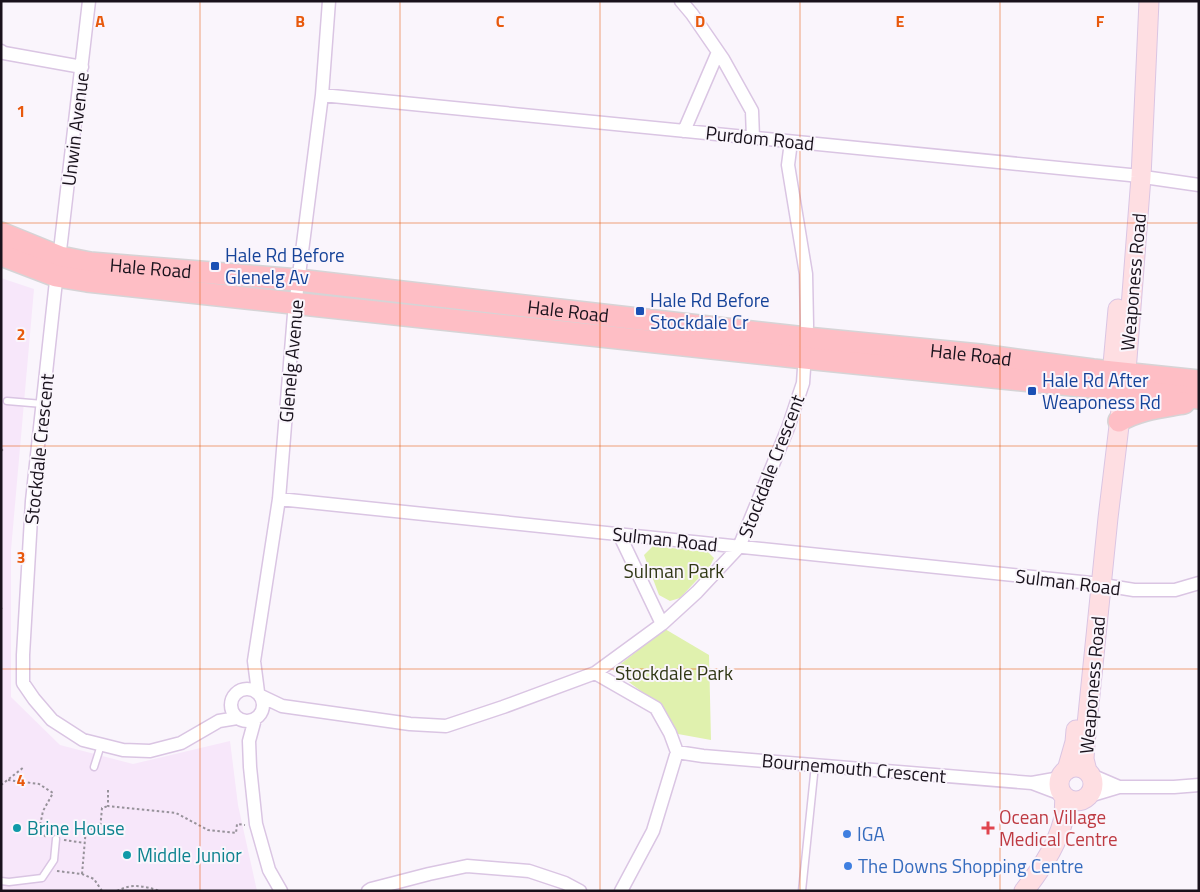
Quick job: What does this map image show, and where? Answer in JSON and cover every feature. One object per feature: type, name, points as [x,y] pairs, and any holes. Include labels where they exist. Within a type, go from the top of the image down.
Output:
[{"type":"main road","name":"Weaponess Road","points":[[1136,176],[1138,1]]},
{"type":"main road","name":"Weaponess Road","points":[[1024,891],[1060,833],[1064,819],[1063,785],[1075,742],[1096,583],[1118,381],[1149,1]]},
{"type":"main road","name":"Hale Road","points":[[1,233],[87,281],[295,304],[806,348],[1118,381],[1199,381]]},
{"type":"main road","name":"Hale Road","points":[[1,255],[58,266],[90,263],[298,280],[806,348]]},
{"type":"main road","name":"Weaponess Road","points":[[1089,773],[1084,759],[1096,583],[1108,518],[1120,421],[1118,381]]},
{"type":"main road","name":"Hale Road","points":[[1118,381],[1199,399]]},
{"type":"main road","points":[[1120,421],[1139,412],[1199,399]]},
{"type":"main road","points":[[1037,891],[1058,859],[1094,786],[1089,773],[1077,767],[1072,767],[1063,785],[1074,802],[1087,798]]},
{"type":"street","name":"Unwin Avenue","points":[[58,266],[89,1]]},
{"type":"street","name":"Glenelg Avenue","points":[[249,741],[230,704],[232,696],[240,690],[254,661],[279,499],[295,304],[322,94],[329,1]]},
{"type":"street","points":[[682,1],[718,52],[752,111],[753,138]]},
{"type":"street","points":[[1,51],[4,54],[82,68]]},
{"type":"street","points":[[684,131],[718,52]]},
{"type":"street","name":"Purdom Road","points":[[322,94],[1136,176],[1199,185]]},
{"type":"street","name":"Stockdale Crescent","points":[[259,694],[282,706],[410,724],[446,726],[595,673],[662,624],[697,592],[740,547],[788,428],[803,383],[807,325],[806,274],[788,165],[791,142]]},
{"type":"street","name":"Stockdale Crescent","points":[[58,266],[32,501],[23,683],[52,720],[83,740],[123,750],[150,751],[181,743],[219,721],[238,719]]},
{"type":"street","name":"Sulman Road","points":[[279,499],[1096,583],[1134,590],[1175,590],[1199,583]]},
{"type":"street","points":[[619,534],[662,624]]},
{"type":"street","name":"Glenelg Avenue","points":[[254,661],[259,694],[264,704],[249,741],[256,824],[269,870],[281,891]]},
{"type":"street","points":[[595,673],[656,708],[670,733],[677,752],[653,831],[621,891]]},
{"type":"street","points":[[240,690],[251,688],[259,694]]},
{"type":"street","name":"Stockdale Crescent","points":[[219,721],[230,704]]},
{"type":"street","name":"Stockdale Crescent","points":[[259,715],[282,706]]},
{"type":"street","points":[[238,719],[249,721],[259,715]]},
{"type":"street","name":"Bournemouth Crescent","points":[[677,752],[703,756],[1063,785]]},
{"type":"street","points":[[1089,773],[1119,787]]},
{"type":"street","points":[[1087,798],[1119,787],[1199,785]]},
{"type":"street","points":[[368,891],[467,866],[529,871],[566,883],[580,891]]},
{"type":"lane","points":[[8,401],[43,404]]},
{"type":"lane","points":[[94,767],[101,744]]},
{"type":"lane","points":[[802,891],[815,765]]},
{"type":"lane","points":[[1,881],[9,882],[42,878],[54,860],[56,839]]},
{"type":"path","points":[[1,785],[24,767]]},
{"type":"path","points":[[8,780],[39,784],[53,793],[43,811],[39,830],[46,838],[85,843]]},
{"type":"path","points":[[108,790],[108,806]]},
{"type":"path","points":[[82,874],[86,828],[100,830],[102,808],[108,806],[176,813],[208,830],[236,833],[237,824],[247,825]]},
{"type":"path","points":[[47,870],[82,874],[94,879],[102,891]]},
{"type":"path","points":[[117,891],[126,886],[146,886],[160,891]]},
{"type":"shaded area","points":[[1,278],[34,289],[11,550],[11,697],[60,745],[133,764],[230,741],[238,805],[257,891],[1,891]]},
{"type":"green space","name":"Sulman Park","points":[[653,546],[708,552],[714,558],[710,566],[680,598],[670,601],[659,595],[644,555]]},
{"type":"green space","name":"Stockdale Park","points":[[665,629],[709,655],[711,740],[678,734],[658,704],[613,670]]},
{"type":"place","name":"Hale Rd Before Glenelg Av","points":[[215,266]]},
{"type":"place","name":"Hale Rd Before Stockdale Cr","points":[[640,311]]},
{"type":"place","name":"Hale Rd After Weaponess Rd","points":[[1032,391]]},
{"type":"place","name":"Brine House","points":[[17,828]]},
{"type":"place","name":"Ocean Village Medical Centre","points":[[988,828]]},
{"type":"place","name":"IGA","points":[[847,834]]},
{"type":"place","name":"Middle Junior","points":[[127,855]]},
{"type":"place","name":"The Downs Shopping Centre","points":[[848,866]]}]
